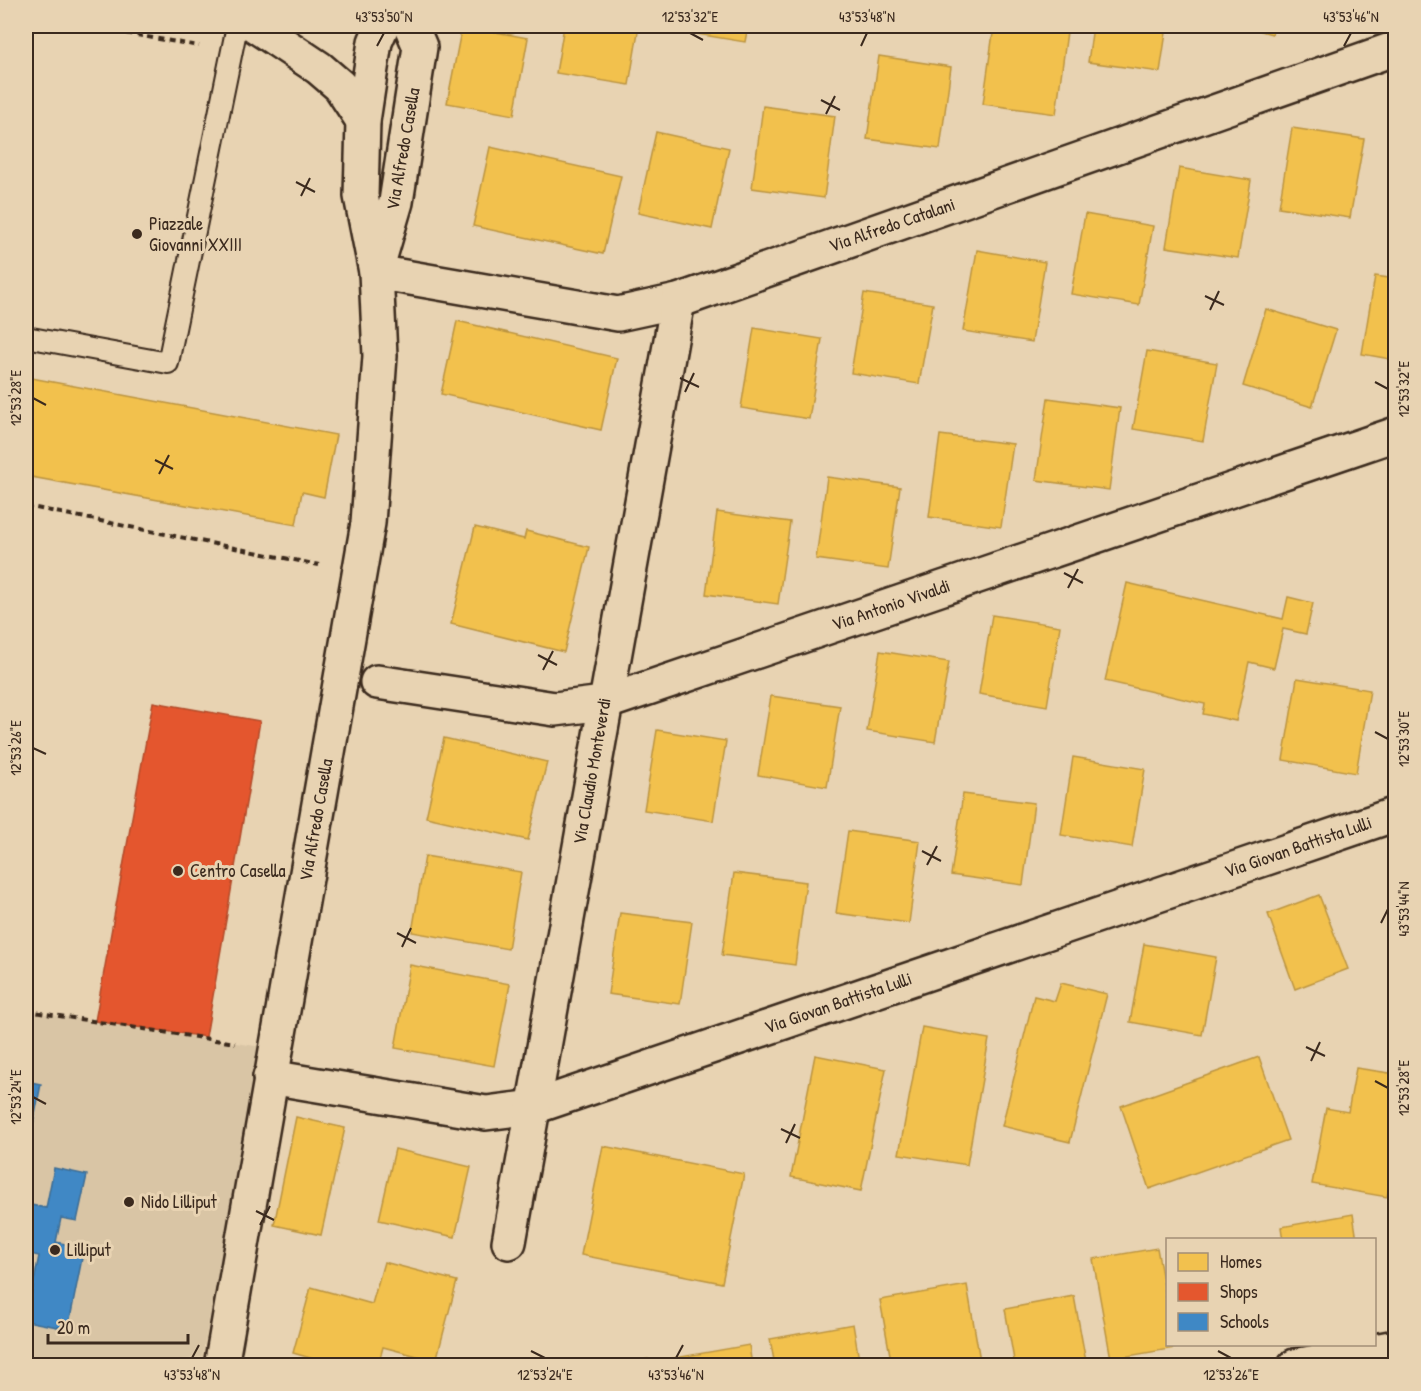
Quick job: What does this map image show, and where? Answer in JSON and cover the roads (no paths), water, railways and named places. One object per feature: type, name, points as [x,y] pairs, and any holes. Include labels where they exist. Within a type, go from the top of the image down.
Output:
[{"type":"street","points":[[256,26],[319,68],[340,86],[363,121]]},
{"type":"street","name":"Via Alfredo Casella","points":[[221,1365],[368,523],[380,356],[376,272],[361,196],[363,121],[375,42],[382,26]]},
{"type":"street","name":"Via Alfredo Casella","points":[[376,272],[396,202],[420,47],[411,26]]},
{"type":"street","name":"Via Alfredo Catalani","points":[[376,272],[618,314],[678,301],[1395,48]]},
{"type":"street","name":"Via Claudio Monteverdi","points":[[509,1242],[678,301]]},
{"type":"street","name":"Via Antonio Vivaldi","points":[[377,682],[555,709],[604,703],[1395,434]]},
{"type":"street","name":"Via Giovan Battista Lulli","points":[[270,1077],[486,1113],[534,1107],[1395,814]]},
{"type":"street","points":[[1295,1365],[1395,1347]]},
{"type":"lane","points":[[26,337],[168,363],[237,26]]},
{"type":"place","name":"Piazzale Giovanni XXIII","points":[[137,234]]},
{"type":"place","name":"Centro Casella","points":[[178,871]]},
{"type":"place","name":"Nido Lilliput","points":[[129,1202]]},
{"type":"place","name":"Lilliput","points":[[55,1250]]}]
